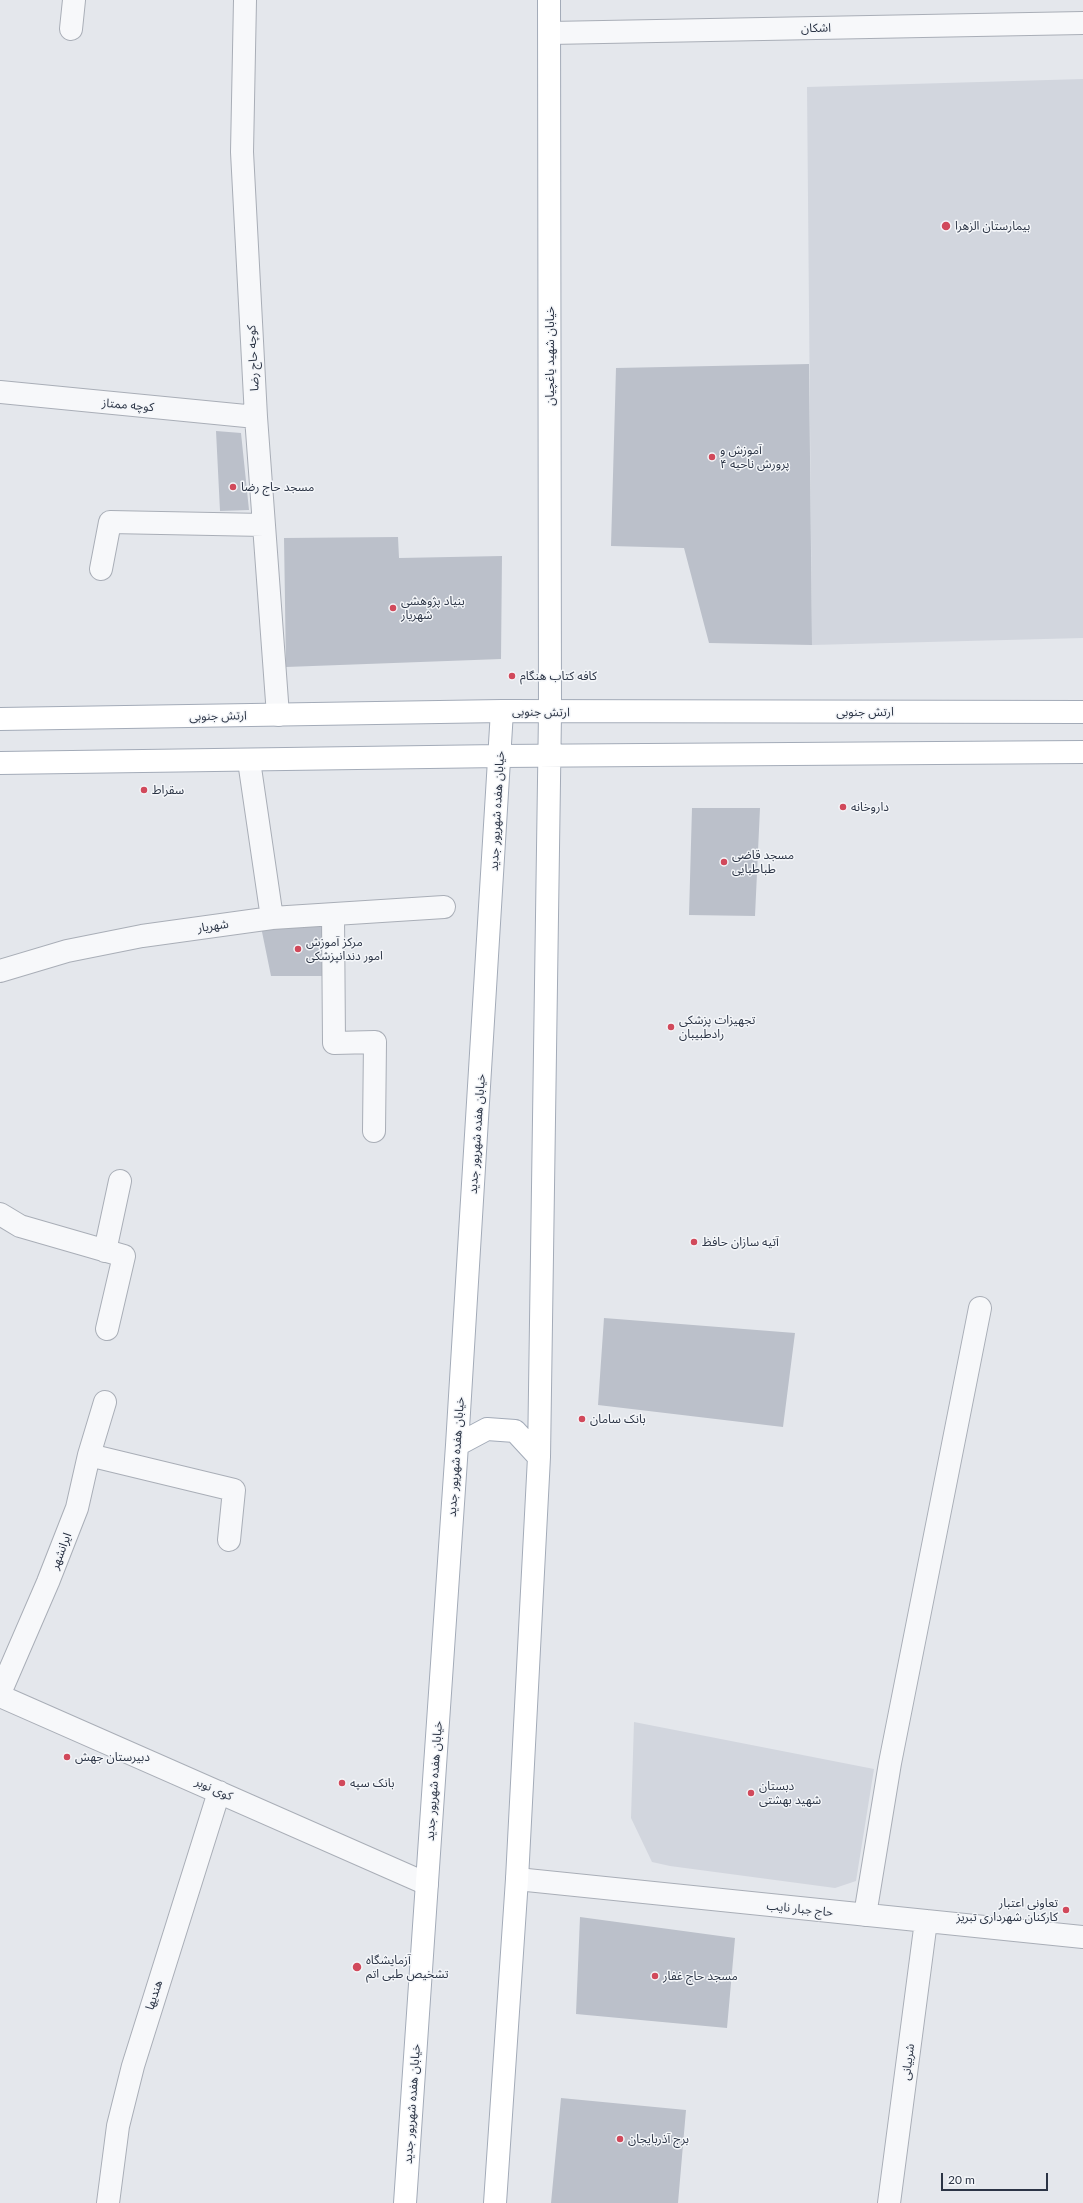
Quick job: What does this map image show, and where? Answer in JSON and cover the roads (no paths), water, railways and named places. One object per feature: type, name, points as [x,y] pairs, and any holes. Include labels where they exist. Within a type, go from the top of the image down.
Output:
[{"type":"main road","name":"خیابان شهید یاغچیان","points":[[549,0],[550,713]]},
{"type":"main road","name":"ارتش جنوبی","points":[[0,719],[502,711],[550,713],[1083,712]]},
{"type":"main road","name":"خیابان هفده شهریور جدید","points":[[405,2203],[457,1445],[502,711]]},
{"type":"main road","points":[[494,2203],[516,1880],[540,1457],[550,713]]},
{"type":"main road","points":[[0,763],[249,761],[549,755],[1083,752]]},
{"type":"main road","points":[[457,1445],[487,1429],[515,1431],[540,1457]]},
{"type":"street","points":[[71,29],[74,0]]},
{"type":"street","name":"کوچه حاج رضا","points":[[246,0],[242,152],[256,417],[278,715]]},
{"type":"street","name":"اشکان","points":[[550,33],[1083,23]]},
{"type":"street","name":"کوچه ممتاز","points":[[0,392],[256,417]]},
{"type":"street","points":[[101,569],[110,522],[264,525]]},
{"type":"street","points":[[249,761],[272,918]]},
{"type":"street","name":"شهریار","points":[[0,972],[67,951],[142,936],[272,918],[444,907]]},
{"type":"street","points":[[333,915],[334,1043],[375,1042],[374,1131]]},
{"type":"street","points":[[105,1251],[120,1181]]},
{"type":"street","points":[[0,1214],[20,1226],[124,1256],[107,1329]]},
{"type":"street","points":[[865,1915],[890,1763],[980,1308]]},
{"type":"street","name":"ایرانشهر","points":[[0,1695],[48,1582],[77,1508],[89,1455],[105,1402]]},
{"type":"street","points":[[89,1455],[234,1490],[228,1540]]},
{"type":"street","name":"کوی نوبر","points":[[0,1695],[427,1884]]},
{"type":"street","name":"هندیها","points":[[108,2203],[118,2126],[133,2066],[219,1792]]},
{"type":"street","name":"حاج جبار نایب","points":[[516,1880],[1083,1938]]},
{"type":"street","name":"شربیانی","points":[[889,2203],[926,1921]]},
{"type":"place","name":"بیمارستان الزهرا","points":[[946,226]]},
{"type":"place","name":"آموزش و پرورش ناحیه ۴","points":[[712,457]]},
{"type":"place","name":"مسجد حاج رضا","points":[[233,487]]},
{"type":"place","name":"بنیاد پژوهشی شهریار","points":[[393,608]]},
{"type":"place","name":"کافه کتاب هنگام","points":[[512,676]]},
{"type":"place","name":"سقراط","points":[[144,790]]},
{"type":"place","name":"داروخانه","points":[[843,807]]},
{"type":"place","name":"مسجد قاضی طباطبایی","points":[[724,862]]},
{"type":"place","name":"مرکز آموزش امور دندانپزشکی","points":[[298,949]]},
{"type":"place","name":"تجهیزات پزشکی رادطبیبان","points":[[671,1027]]},
{"type":"place","name":"آتیه سازان حافظ","points":[[694,1242]]},
{"type":"place","name":"بانک سامان","points":[[582,1419]]},
{"type":"place","name":"دبیرستان جهش","points":[[67,1757]]},
{"type":"place","name":"بانک سپه","points":[[342,1783]]},
{"type":"place","name":"دبستان شهید بهشتی","points":[[751,1793]]},
{"type":"place","name":"تعاونی اعتبار کارکنان شهرداری تبریز","points":[[1066,1910]]},
{"type":"place","name":"آزمایشگاه تشخیص طبی اتم","points":[[357,1967]]},
{"type":"place","name":"مسجد حاج غفار","points":[[655,1976]]},
{"type":"place","name":"برج آذربایجان","points":[[620,2139]]}]
